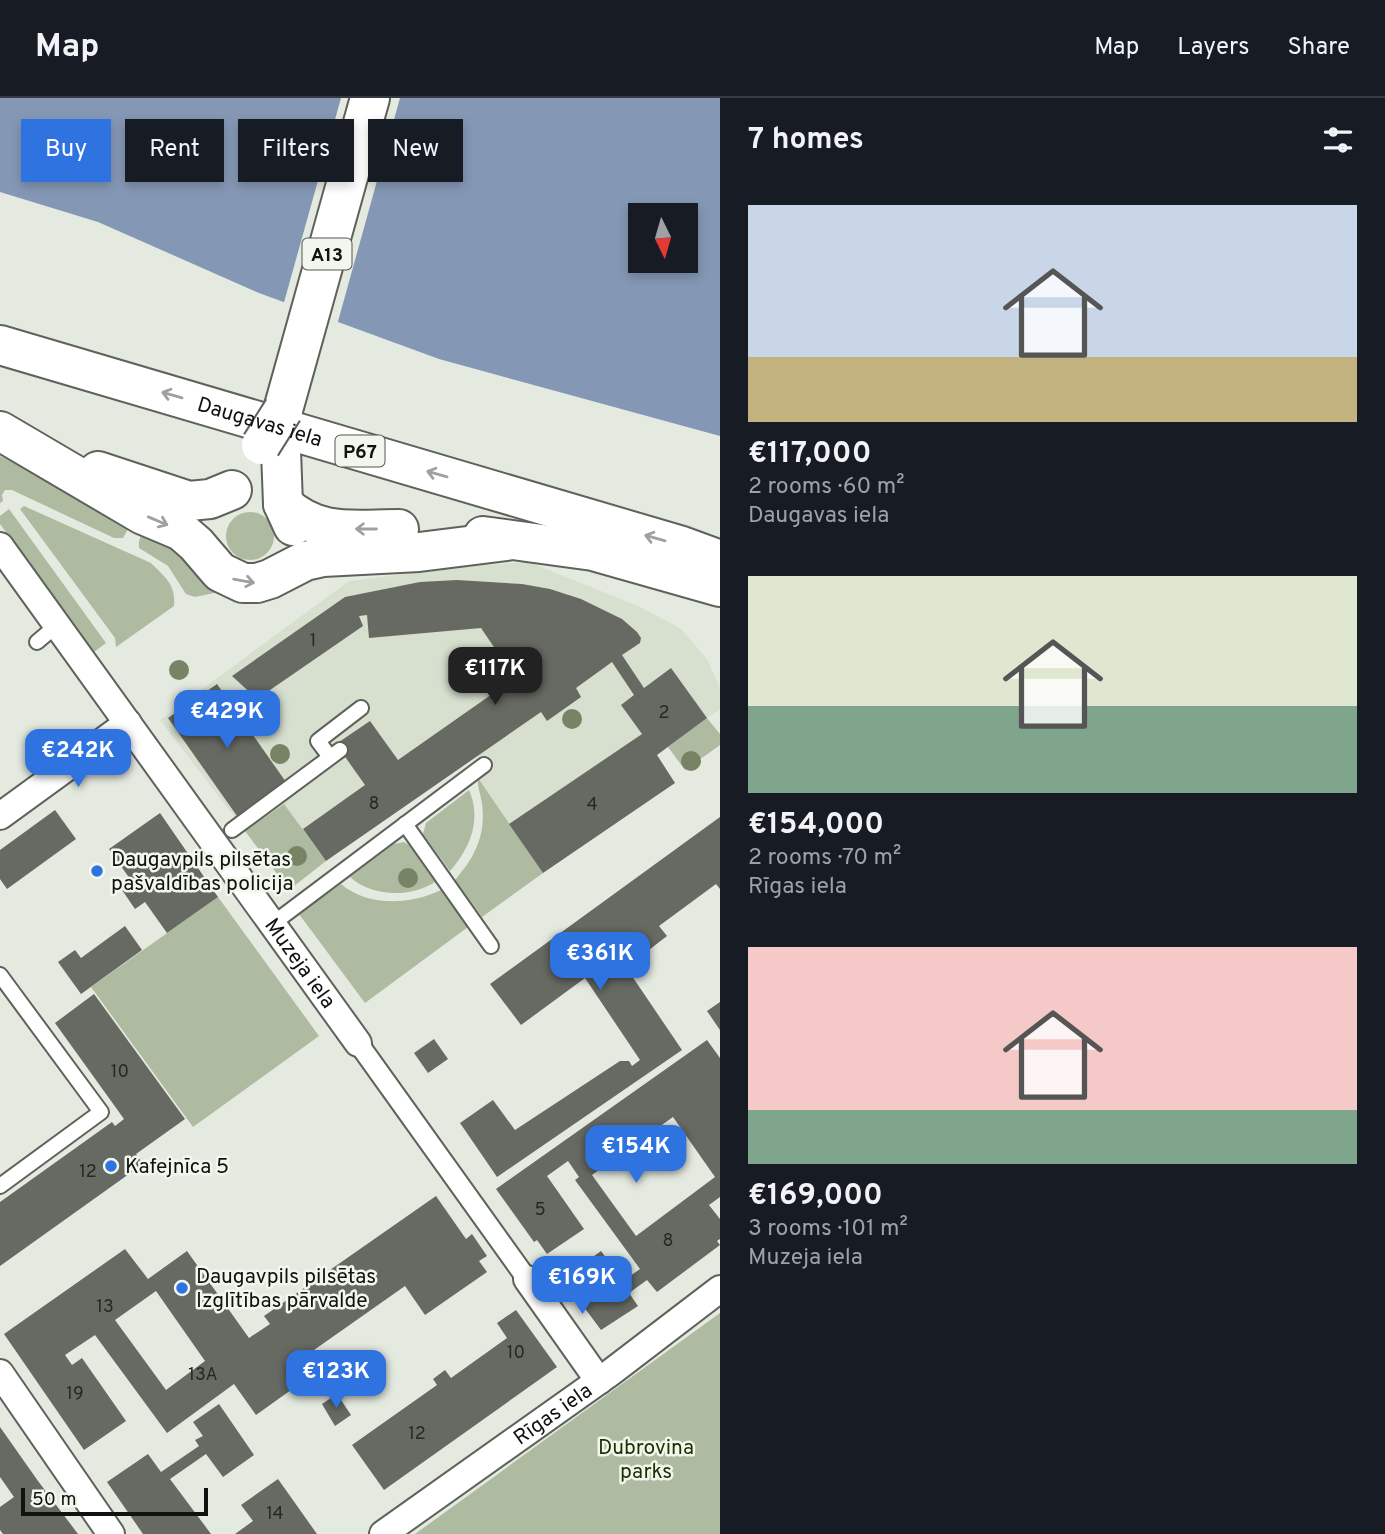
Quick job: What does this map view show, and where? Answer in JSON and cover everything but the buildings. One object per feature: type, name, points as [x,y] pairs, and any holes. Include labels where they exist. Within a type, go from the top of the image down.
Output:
[{"type":"main road","name":"A13","points":[[271,448],[370,98]]},
{"type":"main road","name":"Daugavas iela","points":[[0,345],[668,542],[720,560]]},
{"type":"main road","points":[[0,431],[143,515],[181,531],[231,579],[243,583],[257,583],[305,561],[323,557],[419,552],[507,541]]},
{"type":"main road","name":"Daugavas iela","points":[[212,563],[206,550],[205,525],[209,515],[271,448]]},
{"type":"main road","points":[[271,448],[283,503],[293,527],[295,541],[288,560],[279,573]]},
{"type":"main road","points":[[35,451],[189,501],[210,499],[232,489]]},
{"type":"main road","points":[[283,503],[298,517],[323,528],[446,529],[507,541],[593,551],[720,587]]},
{"type":"street","name":"Muzeja iela","points":[[0,546],[600,1381]]},
{"type":"street","points":[[0,816],[128,723]]},
{"type":"street","name":"Rīgas iela","points":[[383,1534],[600,1381],[720,1289]]},
{"type":"street","points":[[0,1373],[111,1534]]},
{"type":"lane","points":[[37,642],[57,625]]},
{"type":"lane","points":[[232,830],[335,753],[318,741],[361,708]]},
{"type":"lane","points":[[271,925],[484,765]]},
{"type":"lane","points":[[405,824],[491,946]]},
{"type":"lane","points":[[0,975],[101,1112],[0,1186]]},
{"type":"shaded area","points":[[529,562],[638,606],[680,628],[707,659],[720,688],[720,709],[657,755],[642,734],[509,824],[478,778],[484,765],[477,755],[326,861],[284,804],[245,831],[160,720],[349,581]]},
{"type":"green space","points":[[0,456],[133,520],[123,538],[114,538],[12,490],[5,490],[0,503]]},
{"type":"green space","points":[[24,506],[151,563],[172,587],[174,606],[116,647],[115,638],[20,509]]},
{"type":"green space","points":[[9,509],[106,643],[94,652],[0,524],[0,516]]},
{"type":"green space","points":[[250,512],[267,519],[274,536],[267,553],[250,560],[233,553],[226,536],[233,519]]},
{"type":"green space","points":[[145,525],[229,593],[195,597],[186,594],[168,566],[139,548]]},
{"type":"green space","points":[[707,718],[720,734],[720,745],[685,770],[668,747]]},
{"type":"green space","points":[[478,778],[543,873],[482,917],[455,880],[468,863],[480,836],[483,815]]},
{"type":"green space","points":[[469,790],[474,812],[472,833],[463,853],[450,871],[423,834],[426,823]]},
{"type":"green space","points":[[284,804],[326,861],[289,890],[245,831]]},
{"type":"green space","points":[[404,842],[409,845],[435,882],[415,891],[391,893],[369,888],[350,877],[394,844]]},
{"type":"green space","points":[[341,884],[364,897],[390,901],[416,899],[441,890],[468,927],[365,1003],[299,914]]},
{"type":"green space","points":[[218,897],[319,1036],[193,1127],[91,987]]},
{"type":"green space","name":"Dubrovina parks","points":[[720,1313],[720,1534],[415,1534]]},
{"type":"water","points":[[0,98],[720,98],[720,436],[439,359],[259,293],[98,222],[0,192]]},
{"type":"pier","points":[[341,98],[400,98],[394,119],[368,119],[368,182],[377,182],[337,325],[283,306],[318,182],[354,182],[354,119],[335,119]]},
{"type":"place","name":"Daugavpils pilsētas pašvaldības policija","points":[[97,871]]},
{"type":"place","name":"Kafejnīca 5","points":[[111,1166]]},
{"type":"place","name":"Daugavpils pilsētas Izglītības pārvalde","points":[[182,1288]]}]
